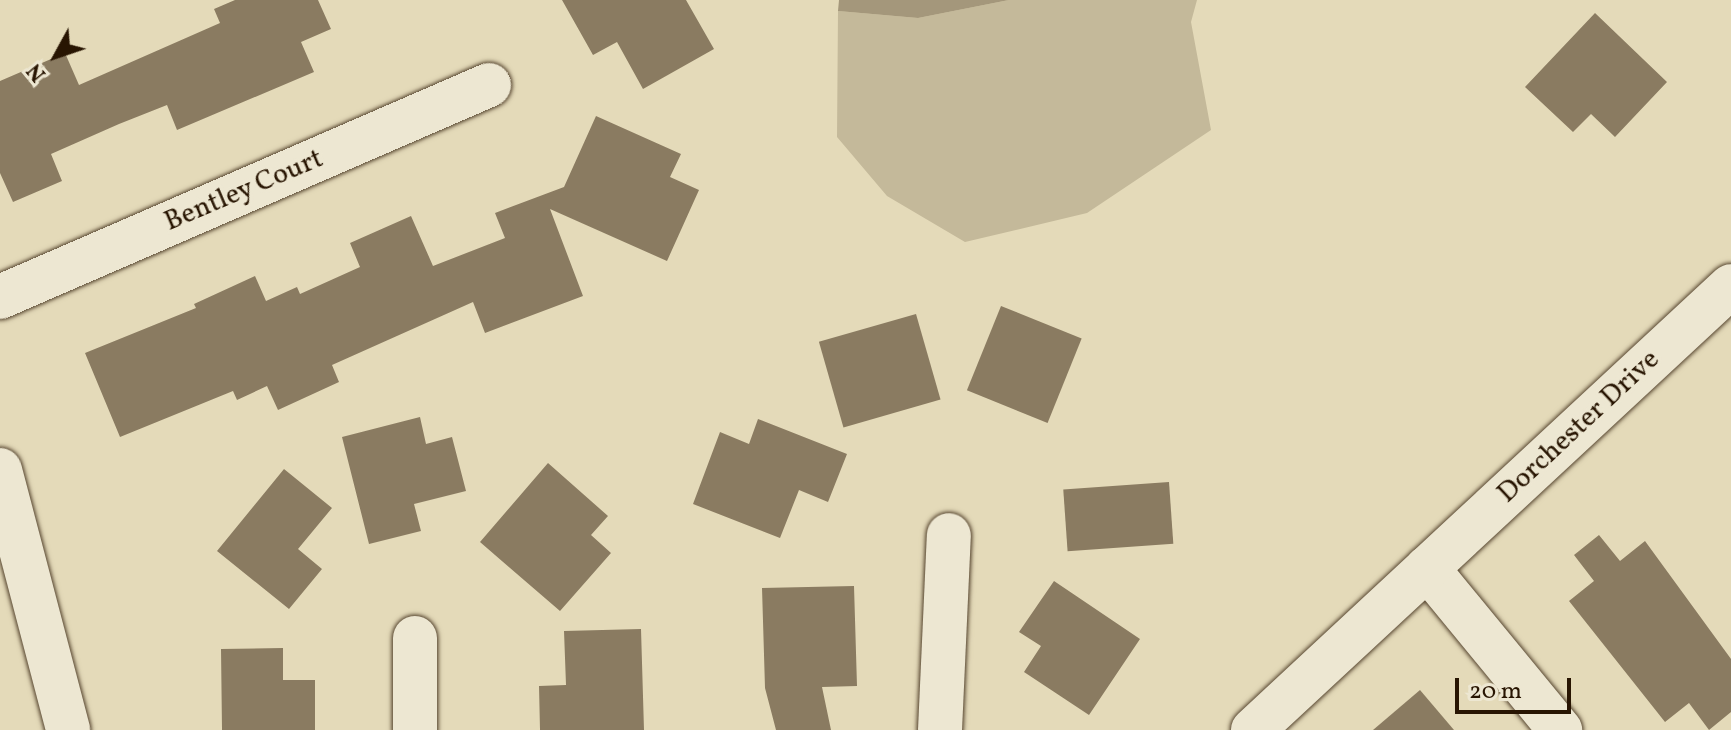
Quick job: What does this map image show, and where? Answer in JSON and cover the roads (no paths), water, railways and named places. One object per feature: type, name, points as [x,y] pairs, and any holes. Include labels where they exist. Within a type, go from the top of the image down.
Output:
[{"type":"street","name":"Bentley Court","points":[[0,297],[489,85]]},
{"type":"street","name":"Dorchester Drive","points":[[1253,730],[1731,286]]},
{"type":"street","points":[[0,470],[68,730]]},
{"type":"street","points":[[940,730],[949,535]]},
{"type":"street","points":[[1427,568],[1560,730]]},
{"type":"street","points":[[415,638],[415,730]]}]
